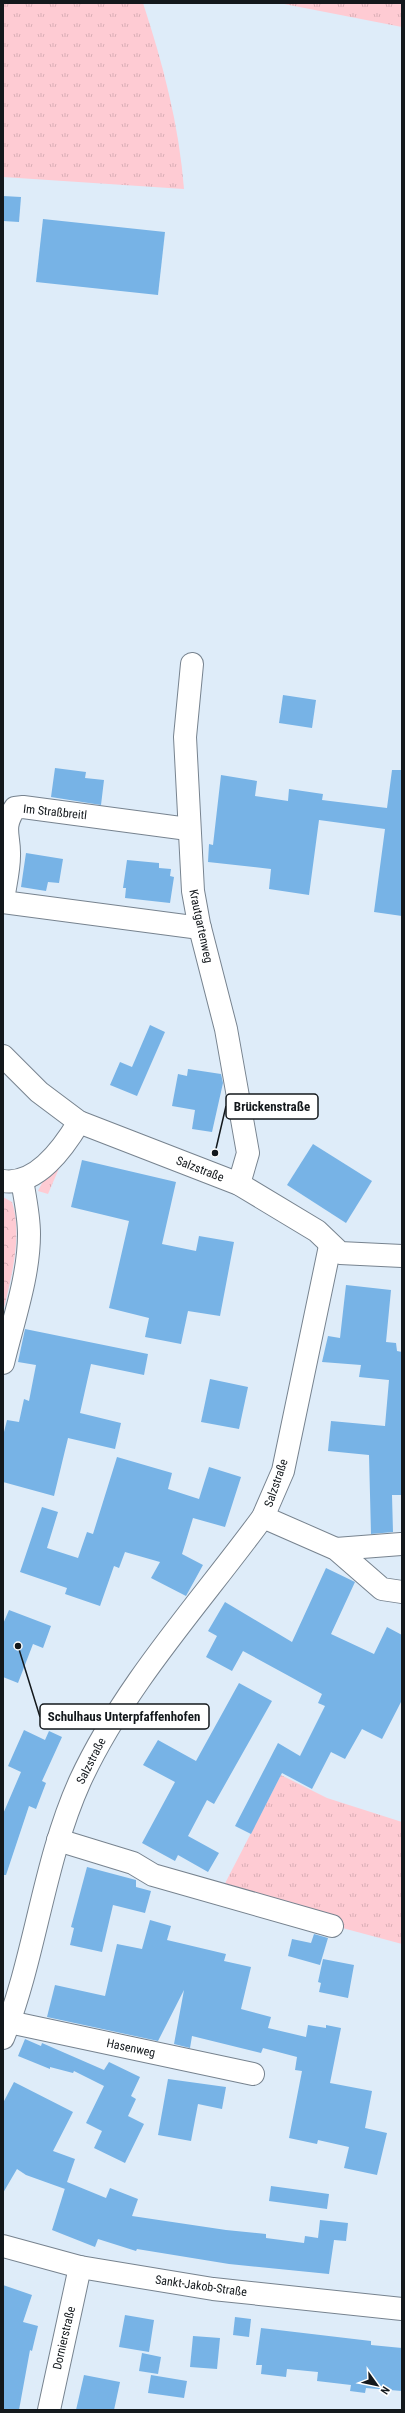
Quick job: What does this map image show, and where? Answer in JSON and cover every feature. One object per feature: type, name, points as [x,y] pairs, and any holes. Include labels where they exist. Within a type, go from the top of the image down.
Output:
[{"type":"street","name":"Krautgartenweg","points":[[192,664],[185,737],[188,829],[193,891],[200,928],[226,1029],[248,1153],[239,1184]]},
{"type":"street","name":"Im Straßbreitl","points":[[188,829],[24,807],[15,808],[9,817],[6,837],[10,855],[3,901],[200,928]]},
{"type":"street","name":"Salzstraße","points":[[3,1056],[39,1092],[79,1122],[239,1184],[317,1231],[330,1246],[283,1471],[263,1517],[134,1688],[103,1738],[80,1780],[58,1840],[6,2030]]},
{"type":"street","points":[[3,1362],[26,1267],[29,1234],[27,1207],[12,1180],[45,1166],[66,1143],[79,1122]]},
{"type":"street","points":[[330,1246],[340,1253],[402,1256]]},
{"type":"street","points":[[263,1517],[336,1549],[382,1589],[402,1592]]},
{"type":"street","points":[[336,1549],[401,1544]]},
{"type":"street","points":[[58,1840],[133,1863],[153,1875],[332,1926]]},
{"type":"street","name":"Hasenweg","points":[[6,2030],[253,2074]]},
{"type":"street","name":"Sankt-Jakob-Straße","points":[[3,2246],[80,2267],[213,2289],[402,2309]]},
{"type":"street","name":"Dornierstraße","points":[[49,2410],[80,2267]]},
{"type":"green space","points":[[3,3],[143,3],[169,95],[182,165],[184,189],[3,177]]},
{"type":"green space","points":[[279,3],[402,3],[402,27]]},
{"type":"green space","points":[[63,1159],[48,1194],[38,1191],[44,1179]]},
{"type":"green space","points":[[3,1197],[12,1202],[15,1215],[16,1243],[15,1257],[3,1312]]},
{"type":"green space","points":[[281,1775],[327,1798],[402,1822],[402,1944],[219,1895]]},
{"type":"building","points":[[3,196],[21,197],[19,222],[3,221]]},
{"type":"building","points":[[43,219],[165,232],[158,295],[36,282]]},
{"type":"building","points":[[283,695],[316,700],[312,728],[279,723]]},
{"type":"building","points":[[55,768],[86,772],[85,778],[104,780],[101,805],[51,797]]},
{"type":"building","points":[[392,770],[402,770],[402,916],[374,912],[385,829],[319,820],[309,895],[269,889],[271,869],[208,862],[209,844],[213,845],[221,775],[257,781],[255,796],[288,801],[289,789],[323,794],[322,800],[387,808]]},
{"type":"building","points":[[26,853],[63,859],[59,883],[48,882],[46,891],[21,887]]},
{"type":"building","points":[[127,860],[159,863],[159,868],[171,869],[170,876],[174,877],[170,903],[125,898],[126,888],[123,888]]},
{"type":"building","points":[[150,1025],[165,1032],[137,1096],[110,1085],[120,1062],[132,1067]]},
{"type":"building","points":[[188,1069],[221,1074],[223,1083],[212,1132],[192,1129],[195,1110],[172,1106],[178,1074],[187,1076]]},
{"type":"building","points":[[313,1144],[372,1181],[346,1223],[287,1185]]},
{"type":"building","points":[[82,1160],[176,1182],[162,1244],[196,1251],[199,1236],[234,1242],[220,1316],[188,1311],[181,1344],[145,1337],[149,1318],[109,1308],[129,1221],[71,1207]]},
{"type":"building","points":[[346,1285],[391,1290],[386,1342],[396,1343],[397,1351],[402,1352],[402,1495],[392,1495],[393,1532],[371,1534],[369,1455],[328,1451],[331,1421],[385,1426],[389,1380],[359,1377],[361,1365],[322,1362],[328,1336],[340,1338]]},
{"type":"building","points":[[25,1329],[148,1354],[144,1375],[91,1364],[80,1413],[121,1423],[115,1449],[68,1438],[54,1496],[3,1482],[3,1436],[7,1420],[19,1422],[24,1399],[29,1401],[36,1365],[18,1362]]},
{"type":"building","points":[[210,1379],[248,1387],[239,1429],[201,1422]]},
{"type":"building","points":[[117,1457],[172,1473],[168,1489],[199,1499],[209,1467],[241,1477],[225,1527],[193,1518],[182,1554],[203,1565],[186,1596],[151,1578],[160,1562],[125,1552],[119,1568],[114,1566],[100,1606],[65,1594],[67,1588],[20,1572],[42,1507],[58,1512],[47,1548],[78,1558],[87,1532],[93,1534]]},
{"type":"building","points":[[326,1568],[355,1582],[331,1634],[374,1654],[387,1627],[402,1635],[402,1700],[382,1739],[362,1729],[345,1759],[331,1752],[312,1789],[282,1773],[251,1834],[235,1826],[278,1743],[300,1756],[325,1706],[318,1703],[322,1694],[243,1651],[232,1671],[206,1657],[217,1636],[208,1631],[225,1602],[292,1642]]},
{"type":"building","points":[[9,1610],[51,1626],[43,1648],[33,1644],[18,1683],[3,1677],[3,1624]]},
{"type":"building","points":[[239,1683],[272,1701],[214,1804],[207,1800],[188,1836],[219,1853],[208,1872],[178,1855],[175,1861],[142,1843],[175,1782],[143,1765],[158,1740],[196,1761]]},
{"type":"building","points":[[24,1730],[45,1740],[49,1731],[62,1737],[42,1781],[46,1783],[36,1809],[29,1806],[6,1875],[3,1875],[3,1814],[21,1772],[8,1766]]},
{"type":"building","points":[[87,1867],[136,1880],[136,1887],[151,1891],[145,1913],[113,1905],[102,1952],[70,1945],[74,1928],[71,1927]]},
{"type":"building","points":[[150,1920],[171,1926],[167,1940],[226,1954],[224,1961],[251,1967],[241,2009],[271,2017],[268,2028],[306,2037],[308,2025],[326,2028],[326,2025],[341,2028],[330,2083],[372,2091],[365,2128],[387,2133],[377,2175],[344,2168],[349,2147],[318,2140],[317,2144],[289,2138],[302,2071],[295,2070],[297,2057],[263,2048],[261,2053],[192,2036],[190,2048],[174,2044],[184,1990],[158,2041],[47,2017],[55,1985],[105,1996],[117,1944],[142,1949]]},
{"type":"building","points":[[314,1934],[328,1938],[320,1965],[288,1956],[292,1939],[311,1943]]},
{"type":"building","points":[[323,1959],[354,1965],[348,1998],[319,1992],[321,1983],[318,1982]]},
{"type":"building","points":[[25,2039],[41,2046],[42,2043],[104,2070],[109,2062],[140,2077],[131,2096],[136,2099],[128,2116],[144,2124],[125,2163],[94,2148],[102,2131],[86,2123],[104,2086],[74,2071],[73,2073],[50,2067],[50,2069],[18,2056]]},
{"type":"building","points":[[168,2079],[226,2087],[222,2109],[198,2104],[191,2141],[158,2135]]},
{"type":"building","points":[[14,2082],[73,2112],[53,2151],[75,2159],[67,2182],[106,2198],[110,2188],[138,2199],[132,2216],[226,2230],[266,2234],[266,2238],[304,2243],[305,2236],[318,2238],[320,2220],[348,2223],[346,2241],[334,2240],[329,2274],[229,2264],[137,2249],[136,2251],[98,2239],[95,2247],[52,2230],[65,2189],[26,2175],[17,2169],[3,2193],[3,2103]]},
{"type":"building","points":[[271,2186],[329,2194],[327,2209],[269,2201]]},
{"type":"building","points":[[3,2285],[32,2295],[23,2322],[38,2326],[32,2351],[30,2350],[19,2410],[3,2410]]},
{"type":"building","points":[[125,2315],[154,2320],[149,2352],[119,2347]]},
{"type":"building","points":[[235,2317],[251,2319],[249,2337],[233,2335]]},
{"type":"building","points":[[261,2328],[371,2341],[371,2345],[402,2348],[402,2391],[366,2388],[365,2393],[350,2391],[351,2385],[317,2381],[318,2372],[287,2369],[286,2377],[261,2374],[262,2365],[256,2365]]},
{"type":"building","points":[[193,2336],[220,2338],[217,2369],[190,2367]]},
{"type":"building","points":[[142,2353],[161,2357],[158,2374],[139,2371]]},
{"type":"building","points":[[84,2375],[120,2382],[114,2410],[76,2410]]},
{"type":"building","points":[[151,2375],[187,2381],[184,2398],[148,2393]]},
{"type":"place","name":"Brückenstraße","points":[[215,1153]]},
{"type":"place","name":"Schulhaus Unterpfaffenhofen","points":[[18,1646]]}]
